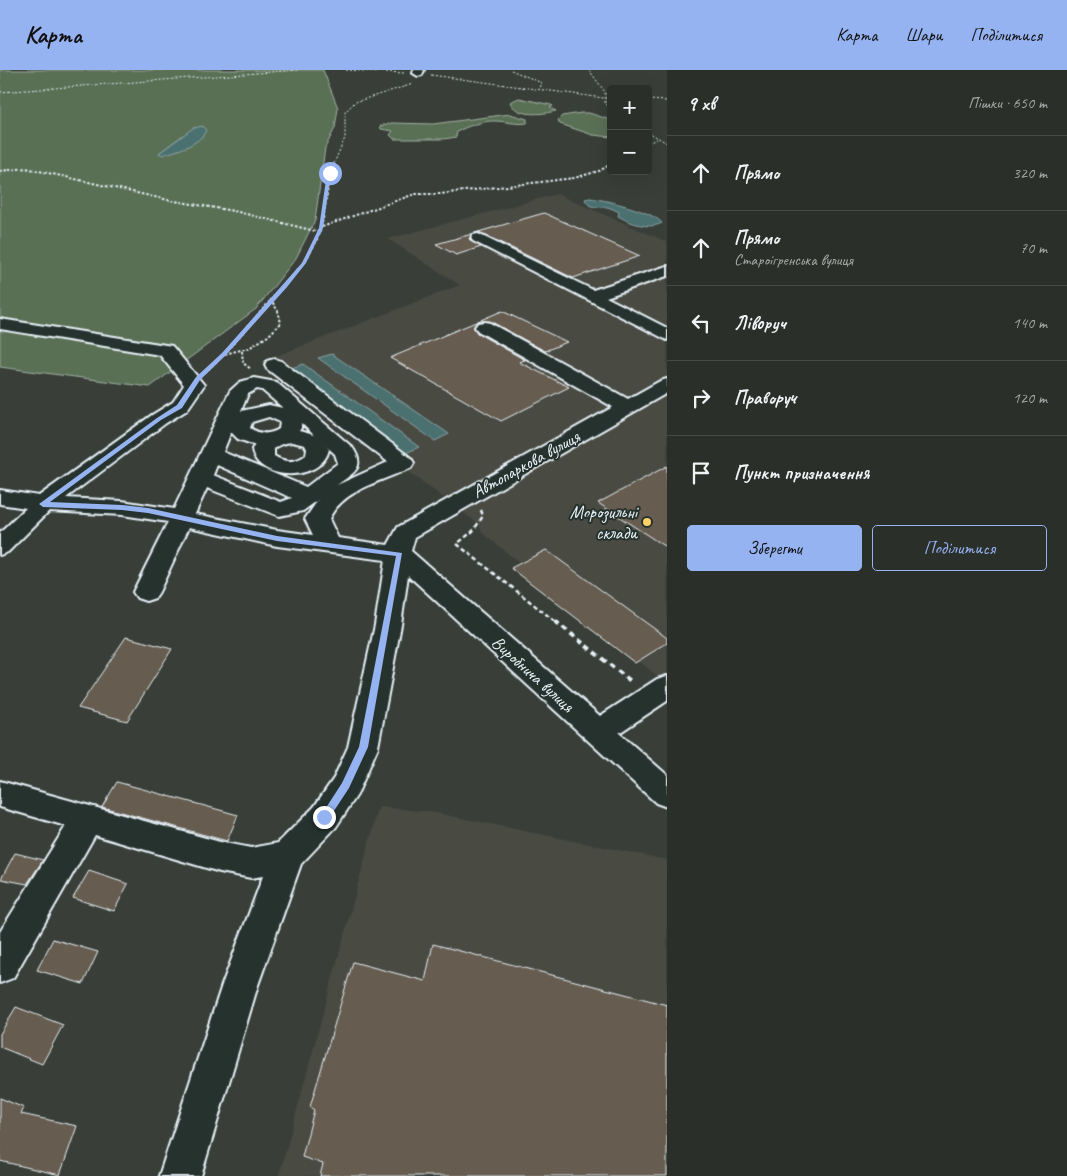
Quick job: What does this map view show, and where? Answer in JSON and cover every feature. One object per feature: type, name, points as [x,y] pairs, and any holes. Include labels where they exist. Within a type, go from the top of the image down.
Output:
[{"type":"street","points":[[478,238],[667,335]]},
{"type":"street","points":[[592,296],[667,271]]},
{"type":"street","points":[[0,324],[166,350],[172,354],[194,385],[180,406],[159,419],[43,504],[0,547]]},
{"type":"street","points":[[484,327],[628,407]]},
{"type":"street","points":[[274,365],[403,463],[340,492],[326,502],[319,511],[317,520],[330,546]]},
{"type":"street","points":[[146,592],[184,517],[199,477],[240,391],[251,384],[264,384],[346,451],[349,461],[348,466],[295,506],[279,509],[199,477]]},
{"type":"street","name":"Автопаркова вулиця","points":[[287,856],[324,817],[346,786],[363,747],[400,554],[400,543],[406,532],[667,386]]},
{"type":"street","points":[[277,438],[270,441],[263,449],[264,458],[274,465],[281,467],[305,465],[328,480]]},
{"type":"street","points":[[210,455],[307,496]]},
{"type":"street","points":[[0,497],[43,504],[122,508],[184,517],[277,538],[400,554]]},
{"type":"street","name":"Виробнича вулиця","points":[[400,554],[667,794]]},
{"type":"street","points":[[598,732],[659,692]]},
{"type":"street","points":[[0,794],[220,857],[251,863],[287,856]]},
{"type":"street","points":[[0,965],[87,820]]},
{"type":"street","points":[[180,1176],[240,985],[287,856]]},
{"type":"path","points":[[251,74],[276,70]]},
{"type":"path","points":[[0,92],[298,70]]},
{"type":"path","points":[[346,70],[372,73],[418,72],[607,99]]},
{"type":"path","points":[[511,70],[542,83],[540,88]]},
{"type":"path","points":[[588,70],[605,92],[603,99],[607,106]]},
{"type":"path","points":[[194,385],[224,354],[304,263],[321,228],[330,173],[345,138],[345,112],[355,102],[416,83],[418,72]]},
{"type":"path","points":[[652,100],[667,101]]},
{"type":"path","points":[[652,134],[666,142]]},
{"type":"path","points":[[652,141],[659,138]]},
{"type":"path","points":[[321,228],[415,194],[440,194],[574,178],[599,171],[607,166]]},
{"type":"path","points":[[0,171],[26,168],[168,200],[234,211],[319,232]]},
{"type":"path","points":[[224,354],[249,348],[268,336],[281,323],[278,312],[271,300]]},
{"type":"path","points":[[480,507],[483,516],[473,531],[457,544],[659,692]]},
{"type":"shaded area","points":[[557,194],[667,242],[667,684],[482,532],[479,524],[261,362],[460,285],[388,239]]},
{"type":"shaded area","points":[[379,807],[431,812],[667,860],[667,1176],[279,1176]]},
{"type":"green space","points":[[0,70],[323,70],[338,108],[335,128],[325,148],[315,220],[296,258],[256,309],[150,387],[0,367]],"holes":[[[183,135],[203,136],[178,150],[159,153]]]},
{"type":"green space","points":[[519,98],[551,105],[553,106],[550,108],[556,111],[531,114],[518,111],[510,102]]},
{"type":"green space","points":[[589,113],[607,119],[607,137],[593,135],[560,124],[558,120],[562,116]]},
{"type":"green space","points":[[510,114],[527,119],[527,123],[495,121],[475,124],[457,132],[456,137],[444,139],[394,139],[390,135],[393,131],[381,129],[380,126],[391,123],[433,124]]},
{"type":"water","points":[[203,126],[206,131],[193,144],[162,155],[159,153],[193,128]]},
{"type":"water","points":[[590,198],[639,210],[662,223],[646,226],[628,221],[618,216],[619,212],[612,208],[589,205],[585,199]]},
{"type":"water","points":[[332,354],[449,434],[435,441],[318,358]]},
{"type":"water","points":[[303,364],[419,447],[404,454],[289,369]]},
{"type":"building","points":[[544,213],[640,256],[573,278],[479,232],[475,233]]},
{"type":"building","points":[[472,234],[469,239],[481,247],[456,255],[436,244]]},
{"type":"building","points":[[502,311],[567,342],[545,351],[490,321],[478,321]]},
{"type":"building","points":[[478,321],[474,328],[477,333],[525,360],[519,362],[569,387],[501,421],[390,358]]},
{"type":"building","name":"Морозильні склади","points":[[667,466],[667,548],[598,503]]},
{"type":"building","points":[[546,550],[667,638],[667,643],[635,663],[511,568]]},
{"type":"building","points":[[126,637],[172,649],[127,721],[78,708]]},
{"type":"building","points":[[117,782],[238,815],[227,841],[102,807]]},
{"type":"building","points":[[15,853],[43,860],[27,884],[1,879]]},
{"type":"building","points":[[89,871],[128,884],[114,911],[73,898]]},
{"type":"building","points":[[53,939],[98,952],[83,984],[37,970]]},
{"type":"building","points":[[433,944],[667,1005],[667,1176],[320,1176],[323,1164],[302,1157],[314,1110],[310,1107],[353,962],[425,981]]},
{"type":"building","points":[[16,1007],[63,1025],[42,1064],[0,1047],[0,1034]]},
{"type":"building","points":[[0,1098],[24,1108],[21,1114],[77,1126],[60,1175],[0,1161]]},
{"type":"place","name":"Морозильні склади","points":[[647,522]]},
{"type":"route","points":[[324,817],[346,786],[363,747],[388,625],[400,554],[367,552],[277,538],[184,517],[148,511],[43,504],[159,419],[180,406],[198,379],[224,354],[285,286],[304,263],[321,228],[330,173]]}]
